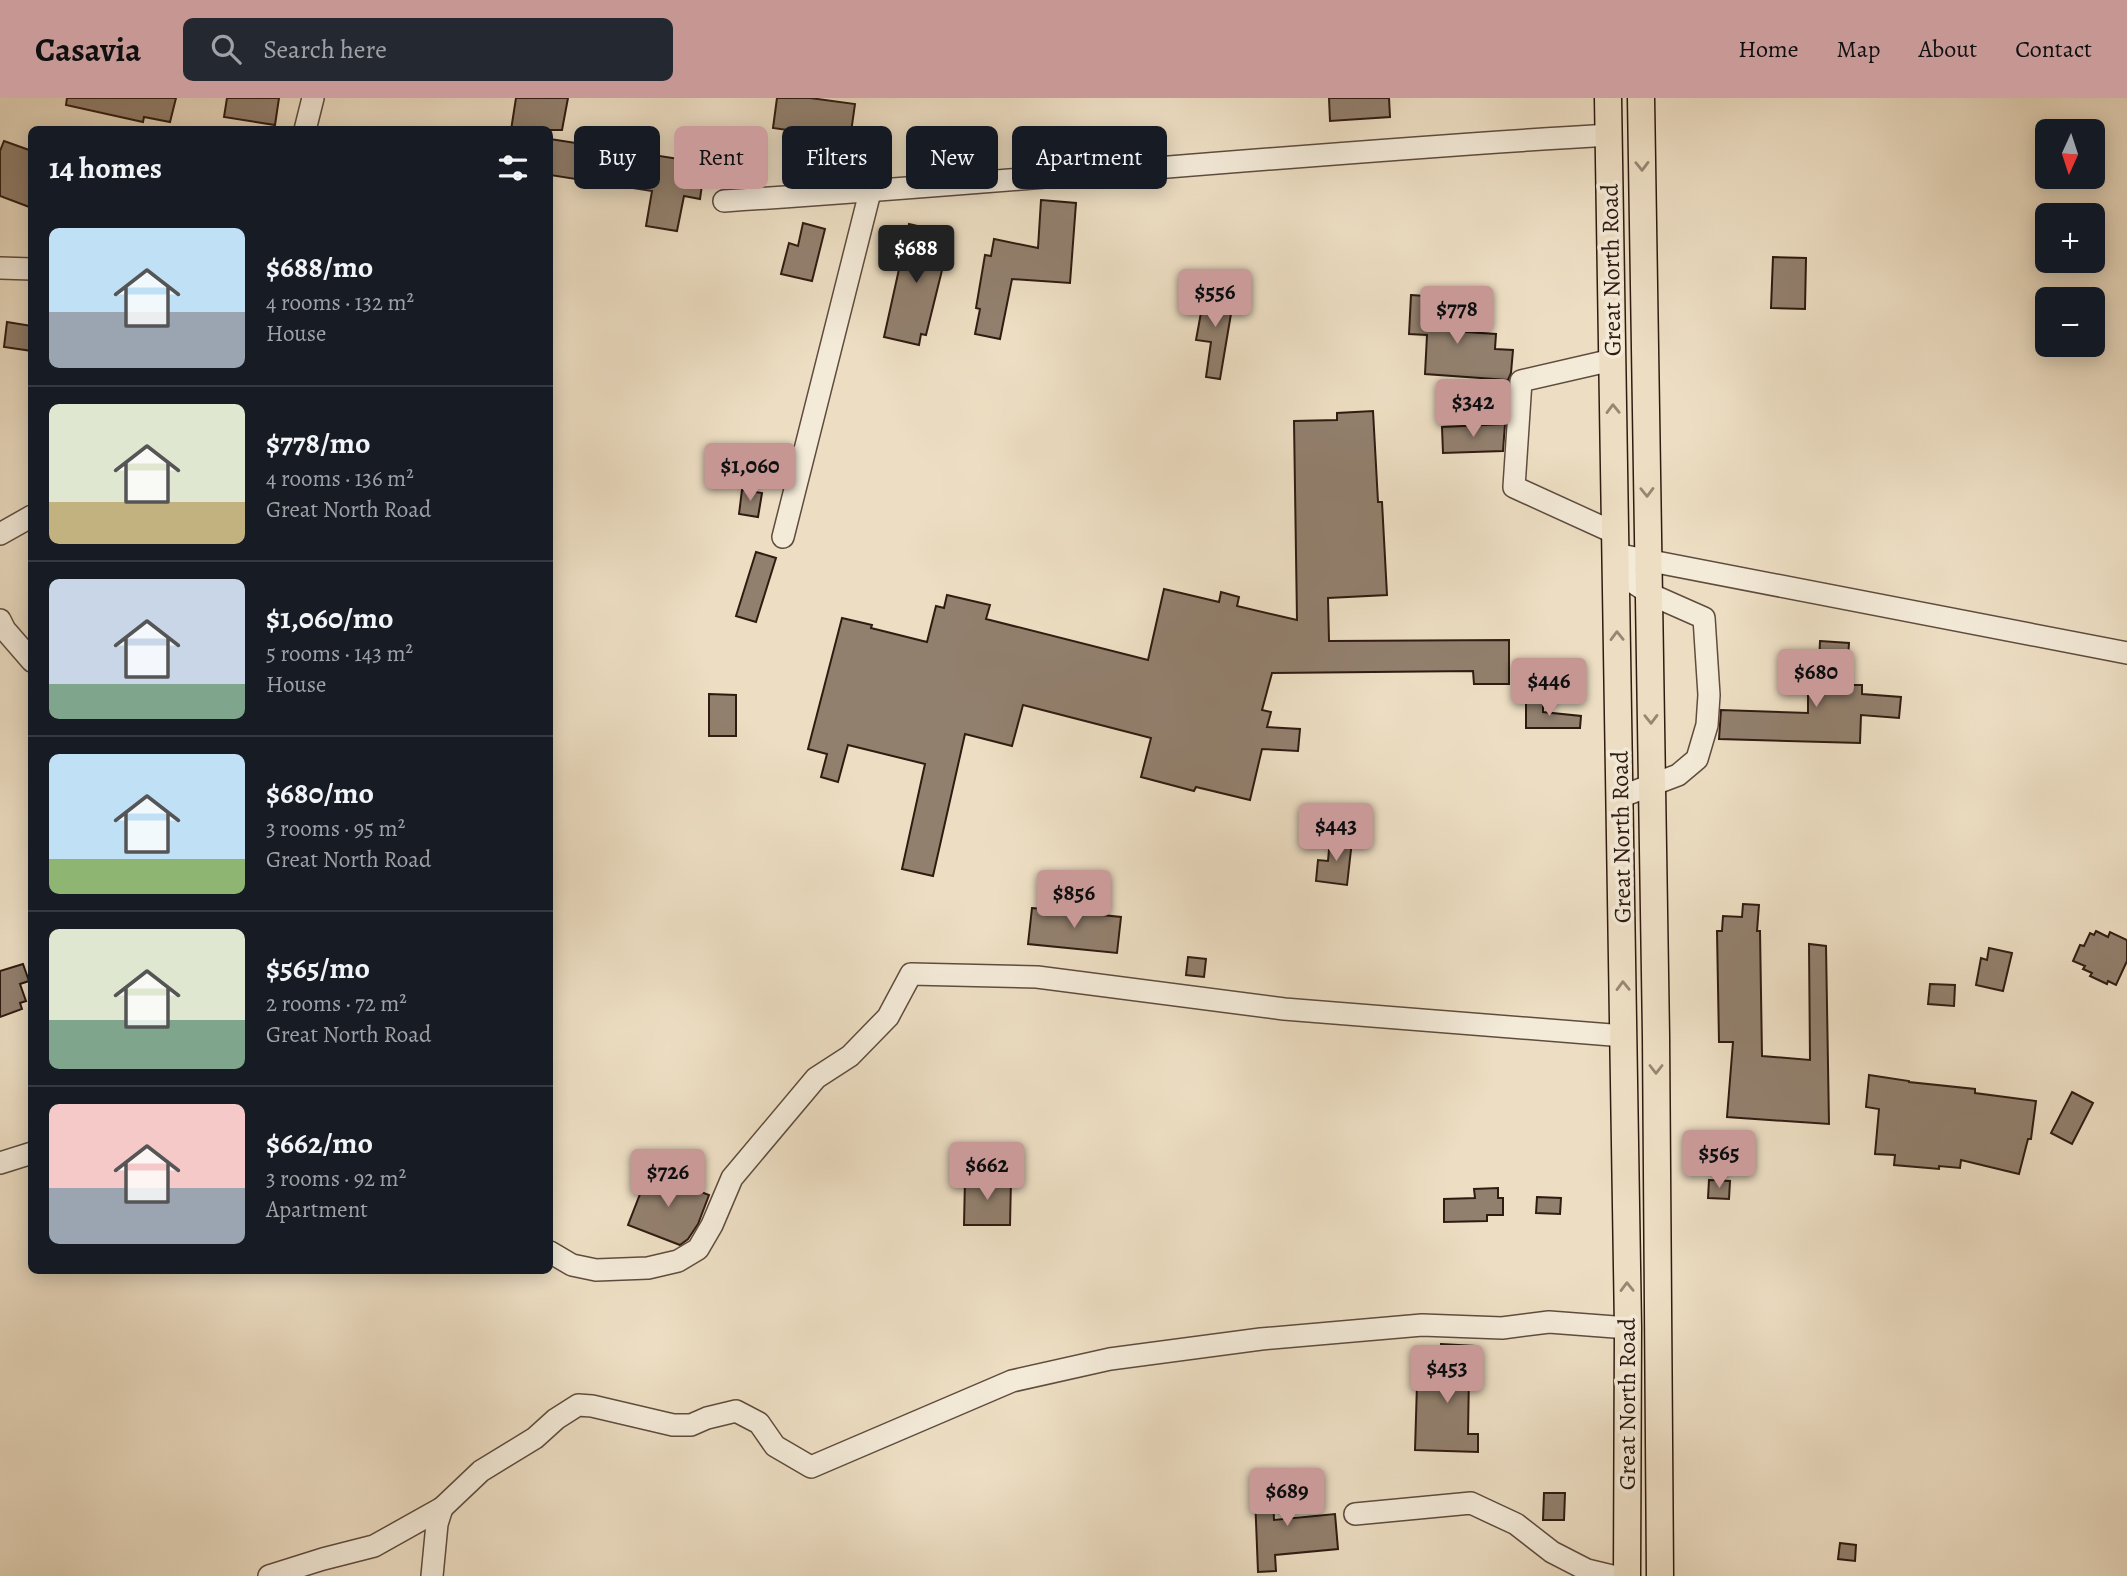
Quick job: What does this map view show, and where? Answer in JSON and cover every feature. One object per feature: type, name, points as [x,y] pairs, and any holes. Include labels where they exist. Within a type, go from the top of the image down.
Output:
[{"type":"main road","name":"Great North Road","points":[[1608,98],[1628,1328],[1627,1576]]},
{"type":"main road","name":"Great North Road","points":[[1641,98],[1653,785],[1660,1576]]},
{"type":"street","points":[[306,126],[313,98]]},
{"type":"street","points":[[724,201],[870,192],[1433,145],[1609,135]]},
{"type":"street","points":[[783,537],[870,192]]},
{"type":"street","points":[[0,268],[28,269]]},
{"type":"street","points":[[1612,360],[1521,381],[1514,487],[1648,561],[2127,653]]},
{"type":"street","points":[[0,534],[28,518]]},
{"type":"street","points":[[1615,544],[1631,581],[1649,593],[1704,618],[1709,695],[1705,735],[1697,759],[1678,775],[1620,797]]},
{"type":"street","points":[[0,620],[5,630],[28,656]]},
{"type":"street","points":[[553,1254],[572,1265],[596,1270],[648,1268],[678,1261],[698,1249],[712,1225],[732,1178],[816,1078],[850,1056],[888,1017],[911,974],[1037,977],[1284,1009],[1624,1036]]},
{"type":"street","points":[[0,1163],[28,1154]]},
{"type":"street","points":[[269,1576],[374,1546],[442,1508],[481,1471],[535,1437],[578,1405],[609,1409],[626,1416],[674,1425],[691,1425],[736,1411],[759,1423],[775,1446],[811,1467],[1012,1381],[1110,1359],[1261,1339],[1422,1325],[1502,1328],[1549,1322],[1628,1328]]},
{"type":"street","points":[[1355,1514],[1471,1503],[1516,1524],[1552,1552],[1575,1564],[1612,1576]]},
{"type":"street","points":[[432,1576],[437,1524],[442,1508]]},
{"type":"building","points":[[67,98],[176,98],[170,122],[144,117],[143,122],[66,105]]},
{"type":"building","points":[[227,98],[279,98],[275,125],[224,117]]},
{"type":"building","points":[[516,98],[568,98],[562,130],[553,130],[553,126],[512,126]]},
{"type":"building","points":[[777,98],[810,98],[855,104],[852,126],[773,128]]},
{"type":"building","points":[[1329,98],[1389,98],[1390,117],[1330,121]]},
{"type":"building","points":[[553,139],[574,143],[574,179],[553,175]]},
{"type":"building","points":[[4,141],[28,150],[28,206],[0,196],[0,151]]},
{"type":"building","points":[[660,156],[674,158],[674,189],[701,189],[700,199],[684,196],[677,231],[646,226],[652,191],[639,189],[660,189]]},
{"type":"building","points":[[1041,200],[1076,203],[1070,283],[1012,279],[1000,339],[975,334],[980,309],[976,308],[985,255],[991,256],[994,239],[1038,248]]},
{"type":"building","points":[[803,223],[825,229],[812,281],[781,274],[789,243],[798,246]]},
{"type":"building","points":[[909,224],[943,232],[940,248],[947,250],[926,335],[921,334],[919,345],[884,337]]},
{"type":"building","points":[[1773,257],[1806,258],[1805,309],[1771,308]]},
{"type":"building","points":[[1205,291],[1234,296],[1220,379],[1206,377],[1211,342],[1196,340]]},
{"type":"building","points":[[1411,295],[1439,297],[1437,330],[1496,334],[1495,349],[1513,350],[1508,380],[1425,374],[1427,335],[1409,334]]},
{"type":"building","points":[[7,322],[28,325],[28,350],[4,347]]},
{"type":"building","points":[[1373,411],[1387,595],[1328,598],[1329,641],[1509,640],[1509,684],[1474,684],[1473,671],[1272,673],[1262,710],[1271,712],[1267,727],[1300,729],[1298,751],[1262,749],[1250,800],[1196,787],[1194,791],[1141,777],[1151,738],[1023,705],[1012,746],[965,734],[933,876],[902,869],[925,764],[848,745],[838,782],[821,777],[827,754],[808,749],[842,618],[927,642],[936,606],[944,608],[947,595],[990,605],[986,619],[1148,660],[1164,589],[1219,602],[1221,592],[1239,597],[1237,606],[1297,620],[1294,421],[1337,420],[1337,413]]},
{"type":"building","points":[[1505,424],[1503,451],[1443,453],[1442,427]]},
{"type":"building","points":[[742,490],[762,493],[758,517],[739,514]]},
{"type":"building","points":[[756,552],[776,558],[756,622],[736,616]]},
{"type":"building","points":[[1820,641],[1849,643],[1846,685],[1862,685],[1862,694],[1901,697],[1899,718],[1861,715],[1860,743],[1719,739],[1721,710],[1808,713],[1808,684],[1818,685]]},
{"type":"building","points":[[709,694],[736,695],[736,736],[709,736]]},
{"type":"building","points":[[1526,701],[1543,701],[1543,712],[1581,716],[1580,728],[1526,728]]},
{"type":"building","points":[[1330,839],[1352,841],[1347,885],[1316,881],[1318,860],[1328,861]]},
{"type":"building","points":[[1743,904],[1759,905],[1757,931],[1760,931],[1762,1056],[1810,1060],[1809,944],[1826,946],[1829,1124],[1727,1117],[1733,1042],[1719,1042],[1717,931],[1722,931],[1723,916],[1742,917]]},
{"type":"building","points":[[1032,908],[1121,917],[1117,953],[1028,944]]},
{"type":"building","points":[[2096,931],[2108,937],[2110,932],[2127,940],[2127,961],[2116,985],[2090,976],[2092,973],[2083,969],[2085,966],[2073,961],[2080,945],[2084,946],[2090,933],[2094,935]]},
{"type":"building","points":[[1989,948],[2012,953],[2003,991],[1976,985],[1981,958],[1987,960]]},
{"type":"building","points":[[1188,957],[1206,959],[1204,977],[1186,975]]},
{"type":"building","points":[[23,964],[28,981],[20,984],[26,1001],[20,1003],[22,1009],[0,1017],[0,971]]},
{"type":"building","points":[[1930,984],[1955,985],[1954,1006],[1928,1004]]},
{"type":"building","points":[[1869,1075],[1975,1089],[1975,1093],[2036,1101],[2031,1139],[2028,1139],[2019,1174],[1961,1160],[1960,1168],[1894,1165],[1895,1155],[1875,1154],[1879,1109],[1866,1107]]},
{"type":"building","points":[[2072,1092],[2093,1103],[2072,1144],[2051,1133]]},
{"type":"building","points":[[649,1171],[709,1195],[698,1224],[688,1239],[680,1245],[628,1225]]},
{"type":"building","points":[[965,1178],[1011,1179],[1010,1225],[964,1225]]},
{"type":"building","points":[[1709,1180],[1730,1181],[1729,1199],[1708,1198]]},
{"type":"building","points":[[1498,1188],[1498,1198],[1503,1198],[1503,1215],[1487,1215],[1487,1221],[1444,1222],[1444,1199],[1475,1198],[1474,1189]]},
{"type":"building","points":[[1537,1197],[1561,1198],[1560,1214],[1536,1213]]},
{"type":"building","points":[[1441,1344],[1475,1346],[1473,1373],[1469,1373],[1468,1434],[1478,1434],[1478,1452],[1415,1450],[1417,1384],[1439,1385]]},
{"type":"building","points":[[1254,1471],[1272,1471],[1274,1520],[1335,1514],[1338,1549],[1275,1555],[1276,1571],[1258,1572]]},
{"type":"building","points":[[1544,1493],[1565,1493],[1564,1520],[1543,1520]]},
{"type":"building","points":[[1840,1543],[1856,1545],[1855,1561],[1838,1559]]}]
